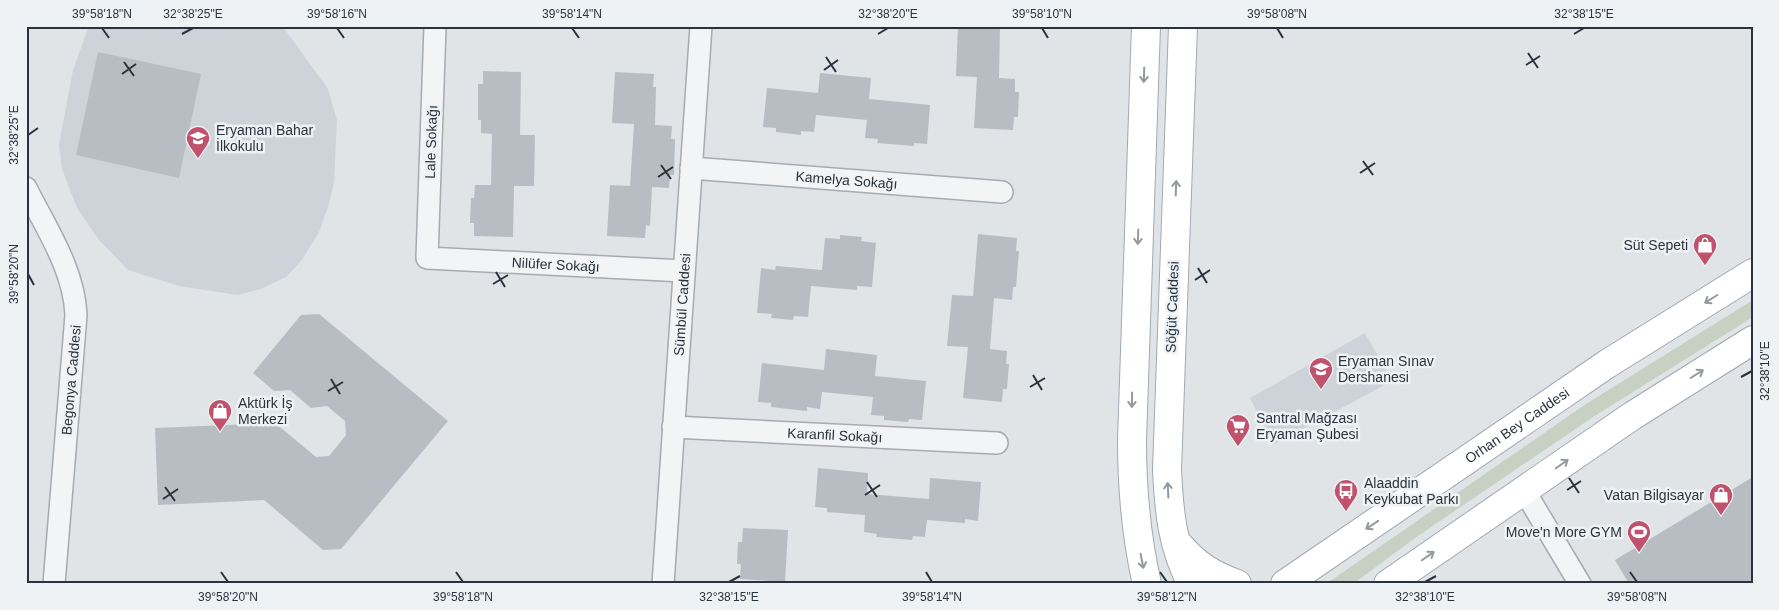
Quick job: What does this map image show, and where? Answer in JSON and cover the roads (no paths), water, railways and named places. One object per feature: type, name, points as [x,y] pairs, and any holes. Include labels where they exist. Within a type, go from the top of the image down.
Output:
[{"type":"main road","points":[[1146,26],[1132,488],[1136,533],[1147,584]]},
{"type":"main road","name":"Söğüt Caddesi","points":[[1183,26],[1167,436],[1169,513],[1173,538],[1192,584]]},
{"type":"main road","name":"Orhan Bey Caddesi","points":[[1286,584],[1607,364],[1753,273]]},
{"type":"main road","points":[[1388,584],[1632,416],[1753,340]]},
{"type":"main road","points":[[1173,538],[1194,562],[1215,576],[1237,584]]},
{"type":"street","name":"Lale Sokağı","points":[[427,258],[435,26]]},
{"type":"street","name":"Sümbül Caddesi","points":[[662,584],[701,26]]},
{"type":"street","name":"Kamelya Sokağı","points":[[691,168],[1002,192]]},
{"type":"street","name":"Begonya Caddesi","points":[[26,188],[68,270],[76,294],[76,315],[54,584]]},
{"type":"street","name":"Nilüfer Sokağı","points":[[427,258],[684,271]]},
{"type":"street","name":"Karanfil Sokağı","points":[[673,427],[997,443]]},
{"type":"street","points":[[1524,490],[1580,584]]},
{"type":"place","name":"Eryaman Bahar İlkokulu","points":[[198,159]]},
{"type":"place","name":"Süt Sepeti","points":[[1705,266]]},
{"type":"place","name":"Eryaman Sınav Dershanesi","points":[[1321,390]]},
{"type":"place","name":"Aktürk İş Merkezi","points":[[220,432]]},
{"type":"place","name":"Santral Mağzası Eryaman Şubesi","points":[[1238,447]]},
{"type":"place","name":"Alaaddin Keykubat Parkı","points":[[1346,512]]},
{"type":"place","name":"Vatan Bilgisayar","points":[[1721,516]]},
{"type":"place","name":"Move'n More GYM","points":[[1639,553]]}]
